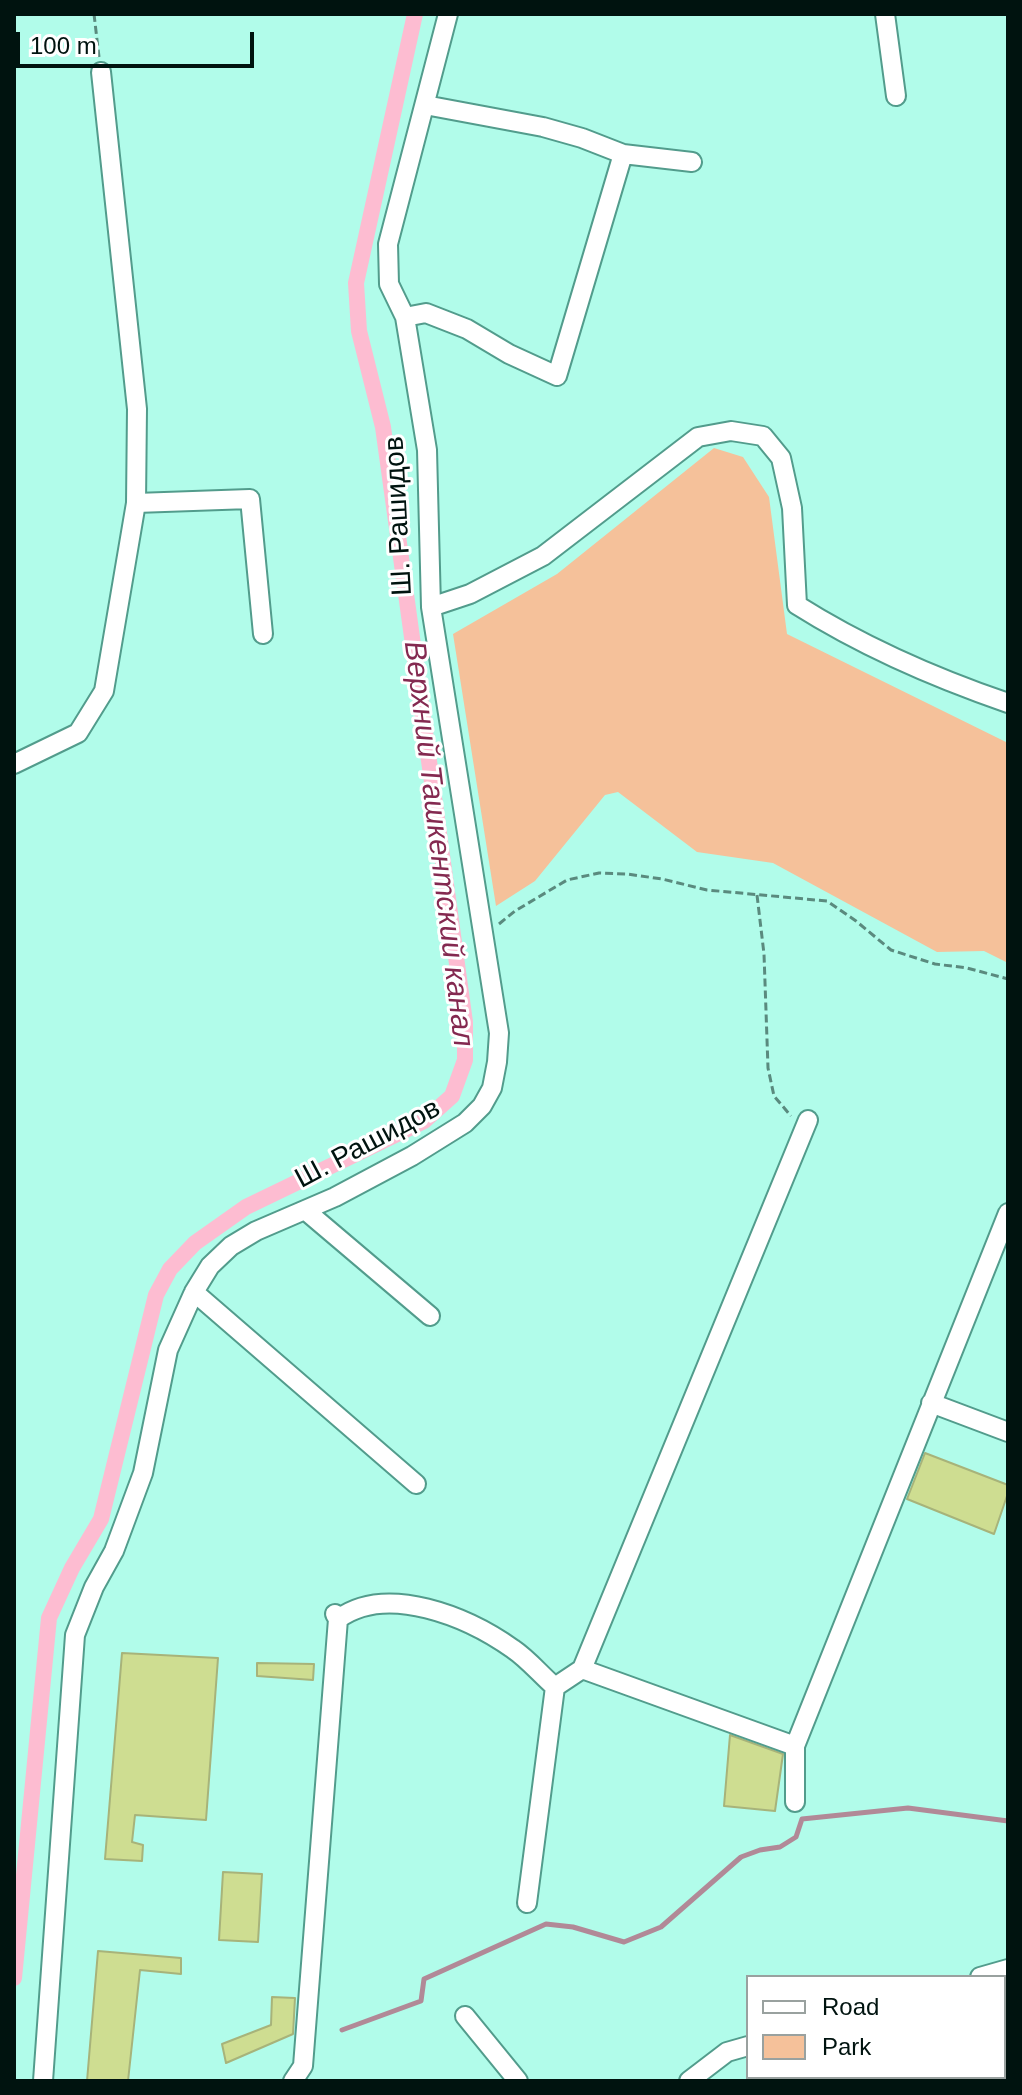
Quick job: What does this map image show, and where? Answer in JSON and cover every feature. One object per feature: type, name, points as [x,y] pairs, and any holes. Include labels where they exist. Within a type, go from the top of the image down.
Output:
[{"type":"street","name":"Ш. Рашидов","points":[[43,2081],[75,1635],[132,1507],[143,1473],[168,1350],[194,1292],[210,1266],[231,1246],[412,1156],[465,1123],[482,1106],[492,1088],[499,1033],[431,607],[427,450],[405,317],[389,284],[388,244],[448,14]]},
{"type":"street","points":[[885,14],[896,96]]},
{"type":"street","points":[[14,764],[78,733],[104,691],[136,503],[137,409],[101,72]]},
{"type":"street","points":[[425,105],[543,127],[623,154],[692,162]]},
{"type":"street","points":[[405,317],[426,313],[467,329],[509,354],[557,376],[623,154]]},
{"type":"street","points":[[431,607],[470,594],[543,556],[698,437],[731,431],[763,436],[781,458],[792,508],[797,605],[841,633],[977,693],[1008,703]]},
{"type":"street","points":[[136,503],[250,499],[263,634]]},
{"type":"street","points":[[527,1903],[555,1687],[582,1669],[808,1120]]},
{"type":"street","points":[[305,1210],[430,1316]]},
{"type":"street","points":[[795,1802],[795,1746],[1008,1213]]},
{"type":"street","points":[[194,1292],[416,1484]]},
{"type":"street","points":[[931,1403],[1008,1432]]},
{"type":"street","points":[[293,2081],[303,2066],[337,1616],[380,1603],[420,1606],[442,1612],[514,1649],[555,1687]]},
{"type":"street","points":[[582,1669],[795,1746]]},
{"type":"street","points":[[987,1975],[1008,1969]]},
{"type":"street","points":[[465,2016],[518,2081]]},
{"type":"street","points":[[689,2081],[727,2052],[746,2047]]},
{"type":"path","points":[[94,14],[101,72]]},
{"type":"path","points":[[483,935],[515,911],[567,880],[599,873],[662,879],[707,890],[827,901],[891,950],[935,964],[967,968],[1008,979]]},
{"type":"path","points":[[757,895],[764,954],[768,1068],[774,1096],[791,1116],[808,1120]]},
{"type":"green space","points":[[714,448],[743,457],[769,497],[787,634],[1008,743],[1008,963],[984,951],[937,952],[773,863],[697,852],[618,792],[605,795],[535,881],[496,906],[453,634],[557,574]]},
{"type":"building","points":[[925,1453],[1008,1485],[994,1534],[907,1499]]},
{"type":"building","points":[[122,1653],[218,1658],[206,1820],[135,1815],[132,1842],[143,1845],[142,1861],[105,1859]]},
{"type":"building","points":[[257,1663],[314,1664],[313,1680],[257,1676]]},
{"type":"building","points":[[730,1735],[783,1754],[775,1811],[724,1806]]},
{"type":"building","points":[[223,1872],[262,1874],[258,1942],[219,1940]]},
{"type":"building","points":[[98,1951],[181,1958],[181,1974],[140,1970],[128,2081],[87,2081]]},
{"type":"building","points":[[272,1997],[295,1998],[293,2034],[226,2063],[222,2044],[271,2025]]},
{"type":"waterway","name":"Верхний Ташкентский канал","points":[[14,1978],[49,1618],[72,1568],[101,1519],[156,1295],[170,1269],[195,1243],[246,1207],[424,1121],[452,1096],[465,1060],[465,1022],[383,427],[359,331],[356,283],[415,14]]},
{"type":"waterway","points":[[342,2030],[421,2001],[424,1979],[546,1924],[573,1927],[624,1942],[661,1927],[741,1857],[780,1847],[796,1837],[802,1819],[908,1808],[1008,1821]]}]
